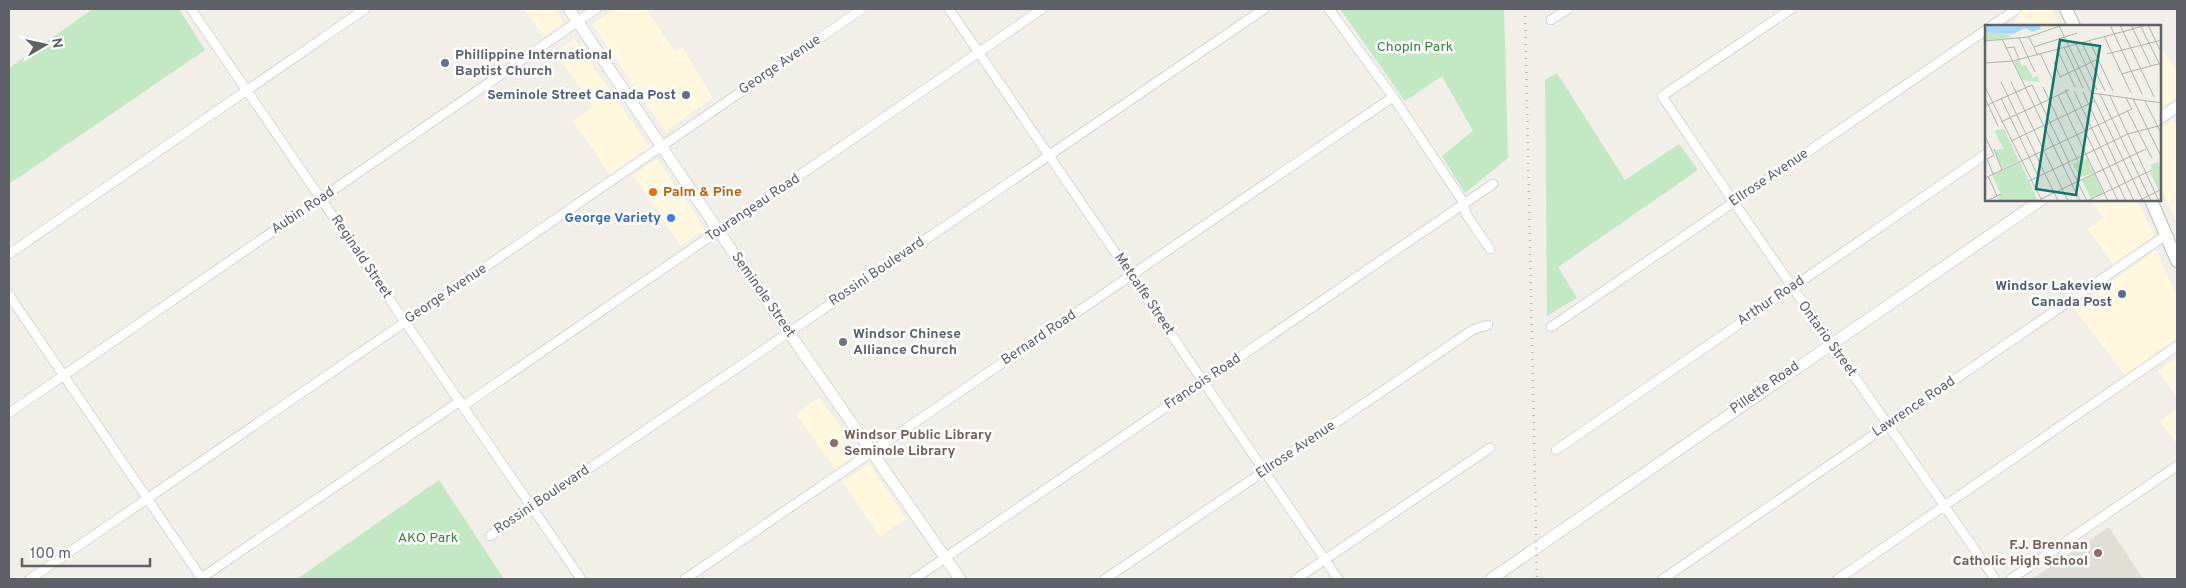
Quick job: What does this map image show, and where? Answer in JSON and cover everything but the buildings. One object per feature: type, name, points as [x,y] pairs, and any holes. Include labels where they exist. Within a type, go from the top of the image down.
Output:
[{"type":"main road","points":[[2066,9],[2074,25]]},
{"type":"main road","points":[[2151,201],[2177,262]]},
{"type":"street","name":"Reginald Street","points":[[191,9],[581,579]]},
{"type":"street","points":[[9,254],[365,9]]},
{"type":"street","name":"Seminole Street","points":[[569,9],[719,231],[960,579]]},
{"type":"street","name":"Aubin Road","points":[[9,413],[596,9]]},
{"type":"street","name":"George Avenue","points":[[30,579],[862,9]]},
{"type":"street","name":"Metcalfe Street","points":[[949,9],[1338,579]]},
{"type":"street","name":"Tourangeau Road","points":[[201,579],[719,231],[1042,9]]},
{"type":"street","name":"Rossini Boulevard","points":[[490,536],[1264,9]]},
{"type":"street","points":[[1329,9],[1393,97],[1464,203],[1466,214],[1490,250]]},
{"type":"street","points":[[1551,20],[1568,9]]},
{"type":"street","name":"Ontario Street","points":[[1791,9],[1662,96],[1830,344],[1889,424],[1995,579]]},
{"type":"street","points":[[1993,25],[2017,9]]},
{"type":"street","name":"Ellrose Avenue","points":[[1552,327],[1985,31]]},
{"type":"street","name":"Bernard Road","points":[[685,579],[1393,97]]},
{"type":"street","points":[[2161,117],[2177,106]]},
{"type":"street","name":"Arthur Road","points":[[1556,450],[1985,155]]},
{"type":"street","name":"Francois Road","points":[[914,579],[1492,184]]},
{"type":"street","name":"Pillette Road","points":[[1496,577],[1830,344],[2040,201]]},
{"type":"street","name":"Lawrence Road","points":[[1664,579],[2166,235]]},
{"type":"street","points":[[9,295],[201,579]]},
{"type":"street","name":"Ellrose Avenue","points":[[1105,579],[1474,329],[1488,325]]},
{"type":"street","points":[[1838,579],[2177,346]]},
{"type":"street","points":[[1296,579],[1490,448]]},
{"type":"street","points":[[2011,579],[2177,466]]},
{"type":"shaded area","points":[[524,9],[555,9],[564,22],[544,37]]},
{"type":"shaded area","points":[[615,9],[646,9],[675,52],[682,47],[713,98],[665,131],[592,24]]},
{"type":"shaded area","points":[[2013,9],[2051,9],[2058,25],[2012,25],[2019,18]]},
{"type":"shaded area","points":[[574,39],[650,148],[610,175],[573,121],[593,107],[555,52]]},
{"type":"shaded area","points":[[2161,47],[2177,71],[2177,98],[2161,110]]},
{"type":"shaded area","points":[[2173,120],[2177,126],[2177,224],[2161,187],[2161,128]]},
{"type":"shaded area","points":[[657,159],[705,229],[681,246],[633,175]]},
{"type":"shaded area","points":[[2092,201],[2137,201],[2154,236],[2114,265],[2088,229],[2103,218]]},
{"type":"shaded area","points":[[2156,250],[2177,297],[2177,338],[2125,375],[2074,308]]},
{"type":"shaded area","points":[[2177,358],[2177,397],[2158,371]]},
{"type":"shaded area","points":[[819,397],[859,453],[836,470],[796,414]]},
{"type":"shaded area","points":[[2177,408],[2177,444],[2160,421]]},
{"type":"shaded area","points":[[869,464],[906,519],[880,537],[843,482]]},
{"type":"shaded area","name":"F.J. Brennan Catholic High School","points":[[2109,527],[2143,579],[2032,579]]},
{"type":"green space","points":[[93,9],[179,9],[205,50],[9,184],[9,68]]},
{"type":"green space","name":"Chopin Park","points":[[1340,9],[1504,9],[1508,158],[1465,193],[1442,156],[1473,131],[1442,76],[1405,101]]},
{"type":"green space","points":[[1557,73],[1625,180],[1679,144],[1698,170],[1558,267],[1577,298],[1547,316],[1545,80]]},
{"type":"green space","name":"AKO Park","points":[[439,480],[504,579],[297,579]]},
{"type":"railway","points":[[1525,9],[1537,579]]},
{"type":"place","name":"Phillippine International Baptist Church","points":[[445,63]]},
{"type":"place","name":"Seminole Street Canada Post","points":[[686,95]]},
{"type":"place","name":"Palm & Pine","points":[[653,192]]},
{"type":"place","name":"George Variety","points":[[671,218]]},
{"type":"place","name":"Windsor Lakeview Canada Post","points":[[2122,294]]},
{"type":"place","name":"Windsor Chinese Alliance Church","points":[[843,342]]},
{"type":"place","name":"Windsor Public Library Seminole Library","points":[[834,443]]},
{"type":"place","name":"F.J. Brennan Catholic High School","points":[[2098,553]]}]
